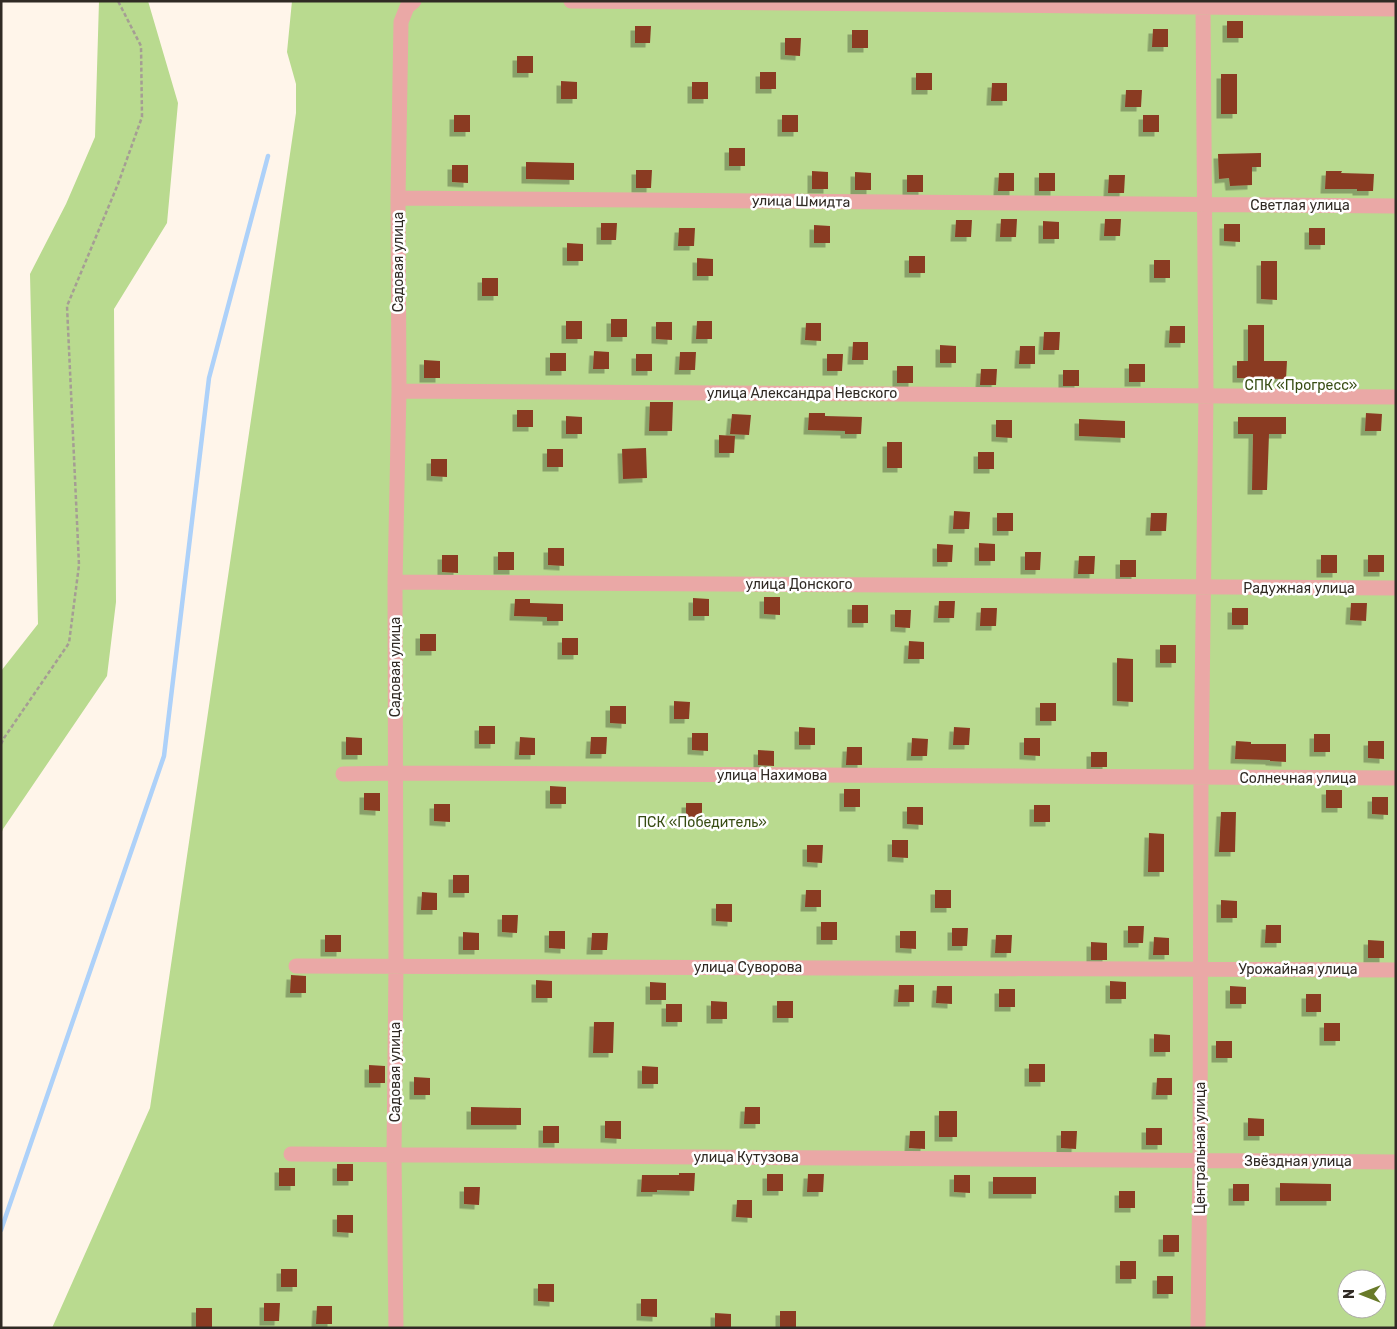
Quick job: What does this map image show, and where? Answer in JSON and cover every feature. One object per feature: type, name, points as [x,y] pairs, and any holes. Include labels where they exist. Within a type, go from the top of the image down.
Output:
[{"type":"street","points":[[571,1],[1396,9]]},
{"type":"street","name":"Садовая улица","points":[[396,1328],[394,1154],[396,966],[395,582],[399,391],[398,198],[401,22],[411,4]]},
{"type":"street","name":"Центральная улица","points":[[1198,1328],[1201,778],[1206,395],[1203,7]]},
{"type":"street","name":"улица Шмидта","points":[[398,198],[1204,205]]},
{"type":"street","name":"Светлая улица","points":[[1204,205],[1396,206]]},
{"type":"street","name":"улица Александра Невского","points":[[399,391],[1396,397]]},
{"type":"street","name":"улица Донского","points":[[395,582],[1203,587]]},
{"type":"street","name":"Радужная улица","points":[[1203,587],[1396,588]]},
{"type":"street","name":"улица Нахимова","points":[[343,774],[1201,778]]},
{"type":"street","name":"Солнечная улица","points":[[1201,778],[1396,778]]},
{"type":"street","name":"улица Суворова","points":[[296,966],[1200,968]]},
{"type":"street","name":"Урожайная улица","points":[[1200,968],[1396,970]]},
{"type":"street","name":"улица Кутузова","points":[[291,1154],[1200,1160]]},
{"type":"street","name":"Звёздная улица","points":[[1200,1160],[1396,1162]]},
{"type":"path","points":[[1,744],[69,643],[79,565],[68,306],[118,184],[142,118],[140,46],[118,1]]},
{"type":"green space","points":[[99,1],[148,1],[178,103],[167,223],[114,309],[116,602],[107,676],[1,834],[1,671],[38,624],[30,274],[66,204],[95,137]]},
{"type":"green space","name":"ПСК «Победитель»","points":[[292,1],[1396,1],[1396,1328],[52,1328],[150,1108],[296,113],[296,84],[287,52]]},
{"type":"building","points":[[1227,21],[1243,21],[1243,38],[1227,38]]},
{"type":"building","points":[[635,26],[651,26],[650,43],[635,43]]},
{"type":"building","points":[[1153,29],[1168,29],[1168,47],[1152,47]]},
{"type":"building","points":[[852,30],[868,30],[868,48],[852,48]]},
{"type":"building","points":[[785,38],[801,38],[800,56],[785,55]]},
{"type":"building","points":[[517,56],[533,56],[533,73],[517,73]]},
{"type":"building","points":[[760,72],[776,72],[776,89],[760,89]]},
{"type":"building","points":[[916,73],[932,73],[932,90],[916,90]]},
{"type":"building","points":[[1221,74],[1237,74],[1237,114],[1221,114]]},
{"type":"building","points":[[561,81],[577,82],[577,99],[561,99]]},
{"type":"building","points":[[692,82],[708,82],[708,99],[692,99]]},
{"type":"building","points":[[992,83],[1007,83],[1007,101],[991,101]]},
{"type":"building","points":[[1126,90],[1142,90],[1141,107],[1125,107]]},
{"type":"building","points":[[454,115],[470,115],[470,132],[454,132]]},
{"type":"building","points":[[782,115],[798,115],[798,132],[782,132]]},
{"type":"building","points":[[1143,115],[1159,115],[1159,132],[1143,132]]},
{"type":"building","points":[[729,148],[745,148],[745,166],[729,166]]},
{"type":"building","points":[[1261,153],[1261,167],[1252,167],[1252,185],[1230,186],[1229,178],[1219,179],[1218,154]]},
{"type":"building","points":[[526,162],[574,163],[574,180],[526,179]]},
{"type":"building","points":[[452,165],[468,165],[468,183],[452,182]]},
{"type":"building","points":[[636,170],[652,170],[651,188],[636,188]]},
{"type":"building","points":[[812,171],[828,172],[828,189],[812,189]]},
{"type":"building","points":[[1326,171],[1374,174],[1373,191],[1325,189]]},
{"type":"building","points":[[855,172],[871,173],[871,190],[855,190]]},
{"type":"building","points":[[999,173],[1014,173],[1014,191],[998,191]]},
{"type":"building","points":[[1039,173],[1055,173],[1055,191],[1039,191]]},
{"type":"building","points":[[907,175],[923,175],[923,192],[907,192]]},
{"type":"building","points":[[1109,175],[1125,175],[1124,193],[1108,193]]},
{"type":"building","points":[[1001,219],[1017,219],[1016,237],[1000,237]]},
{"type":"building","points":[[1105,219],[1121,219],[1120,236],[1104,236]]},
{"type":"building","points":[[956,220],[972,220],[971,237],[955,237]]},
{"type":"building","points":[[1043,221],[1059,222],[1059,239],[1043,239]]},
{"type":"building","points":[[601,223],[617,223],[616,240],[601,240]]},
{"type":"building","points":[[1224,224],[1240,224],[1240,242],[1224,241]]},
{"type":"building","points":[[814,225],[830,226],[830,243],[814,243]]},
{"type":"building","points":[[679,228],[695,228],[694,246],[678,246]]},
{"type":"building","points":[[1309,228],[1325,228],[1325,245],[1309,245]]},
{"type":"building","points":[[567,243],[583,244],[583,261],[567,261]]},
{"type":"building","points":[[909,256],[925,256],[925,273],[909,273]]},
{"type":"building","points":[[697,258],[713,259],[713,276],[697,276]]},
{"type":"building","points":[[1154,260],[1170,260],[1170,278],[1154,278]]},
{"type":"building","points":[[1261,261],[1277,261],[1277,300],[1261,299]]},
{"type":"building","points":[[482,278],[498,278],[498,296],[482,296]]},
{"type":"building","points":[[611,319],[627,319],[627,337],[611,337]]},
{"type":"building","points":[[566,321],[582,321],[582,339],[566,339]]},
{"type":"building","points":[[697,321],[712,321],[712,339],[696,339]]},
{"type":"building","points":[[656,322],[672,322],[672,340],[656,339]]},
{"type":"building","points":[[806,323],[821,323],[821,341],[805,340]]},
{"type":"building","points":[[1248,325],[1264,325],[1264,361],[1287,361],[1286,379],[1237,378],[1237,361],[1248,361]]},
{"type":"building","points":[[1170,326],[1185,326],[1185,343],[1169,343]]},
{"type":"building","points":[[1044,332],[1060,332],[1059,350],[1043,350]]},
{"type":"building","points":[[853,342],[868,342],[868,360],[852,360]]},
{"type":"building","points":[[940,345],[956,346],[956,363],[940,363]]},
{"type":"building","points":[[1020,346],[1035,346],[1035,364],[1019,364]]},
{"type":"building","points":[[594,351],[609,352],[609,369],[593,369]]},
{"type":"building","points":[[680,352],[696,352],[695,370],[679,370]]},
{"type":"building","points":[[550,353],[566,353],[566,371],[550,371]]},
{"type":"building","points":[[636,354],[652,354],[652,371],[636,371]]},
{"type":"building","points":[[827,354],[843,354],[842,371],[827,371]]},
{"type":"building","points":[[424,360],[440,361],[440,378],[424,378]]},
{"type":"building","points":[[1129,364],[1145,364],[1145,382],[1129,382]]},
{"type":"building","points":[[897,366],[913,366],[913,383],[897,383]]},
{"type":"building","points":[[981,369],[997,369],[996,385],[980,385]]},
{"type":"building","points":[[1063,370],[1079,370],[1079,386],[1063,386]]},
{"type":"building","points":[[650,402],[673,402],[672,431],[649,431]]},
{"type":"building","points":[[517,410],[533,410],[533,427],[517,427]]},
{"type":"building","points":[[809,413],[825,413],[825,416],[862,417],[861,434],[845,434],[845,431],[808,430]]},
{"type":"building","points":[[1366,413],[1382,414],[1381,431],[1365,431]]},
{"type":"building","points":[[732,414],[751,415],[749,435],[730,434]]},
{"type":"building","points":[[566,416],[582,417],[582,434],[566,434]]},
{"type":"building","points":[[1238,417],[1286,417],[1286,434],[1269,434],[1267,490],[1252,490],[1253,434],[1238,434]]},
{"type":"building","points":[[1079,419],[1125,421],[1125,438],[1079,436]]},
{"type":"building","points":[[996,420],[1012,420],[1012,438],[996,437]]},
{"type":"building","points":[[719,435],[735,436],[734,453],[719,453]]},
{"type":"building","points":[[887,442],[902,442],[902,468],[887,468]]},
{"type":"building","points":[[646,448],[647,478],[623,479],[622,449]]},
{"type":"building","points":[[547,449],[563,449],[563,467],[547,467]]},
{"type":"building","points":[[978,452],[994,452],[994,469],[978,469]]},
{"type":"building","points":[[431,459],[447,459],[447,477],[431,476]]},
{"type":"building","points":[[954,511],[970,512],[969,529],[953,529]]},
{"type":"building","points":[[997,513],[1013,513],[1013,531],[997,531]]},
{"type":"building","points":[[1151,513],[1167,513],[1166,531],[1150,531]]},
{"type":"building","points":[[979,543],[995,544],[995,561],[979,561]]},
{"type":"building","points":[[937,544],[953,545],[952,562],[937,562]]},
{"type":"building","points":[[548,548],[564,548],[564,566],[548,565]]},
{"type":"building","points":[[498,552],[514,552],[514,570],[498,570]]},
{"type":"building","points":[[1025,552],[1041,552],[1040,570],[1025,570]]},
{"type":"building","points":[[442,555],[458,555],[458,573],[442,572]]},
{"type":"building","points":[[1321,555],[1337,555],[1337,573],[1321,573]]},
{"type":"building","points":[[1368,555],[1384,555],[1384,572],[1368,572]]},
{"type":"building","points":[[1079,556],[1095,556],[1094,574],[1078,574]]},
{"type":"building","points":[[1120,560],[1136,560],[1136,577],[1120,577]]},
{"type":"building","points":[[764,597],[780,597],[780,615],[764,614]]},
{"type":"building","points":[[693,598],[709,599],[709,616],[693,616]]},
{"type":"building","points":[[515,599],[530,599],[530,603],[563,604],[563,621],[547,621],[547,617],[514,616]]},
{"type":"building","points":[[939,601],[955,601],[954,618],[938,618]]},
{"type":"building","points":[[1351,603],[1367,603],[1366,621],[1350,620]]},
{"type":"building","points":[[852,605],[868,605],[868,623],[852,623]]},
{"type":"building","points":[[981,608],[997,608],[996,626],[980,626]]},
{"type":"building","points":[[1232,608],[1248,608],[1248,625],[1232,625]]},
{"type":"building","points":[[895,610],[911,610],[910,628],[895,627]]},
{"type":"building","points":[[420,634],[436,634],[436,651],[420,651]]},
{"type":"building","points":[[562,638],[578,638],[578,655],[562,655]]},
{"type":"building","points":[[909,641],[924,642],[924,659],[908,659]]},
{"type":"building","points":[[1160,645],[1176,645],[1176,663],[1160,663]]},
{"type":"building","points":[[1117,658],[1133,659],[1133,702],[1117,701]]},
{"type":"building","points":[[674,701],[690,702],[689,719],[674,719]]},
{"type":"building","points":[[1040,703],[1056,703],[1056,721],[1040,721]]},
{"type":"building","points":[[610,706],[626,706],[626,724],[610,723]]},
{"type":"building","points":[[479,726],[495,726],[495,744],[479,744]]},
{"type":"building","points":[[799,727],[815,728],[815,745],[799,745]]},
{"type":"building","points":[[954,727],[970,728],[969,745],[953,745]]},
{"type":"building","points":[[692,733],[708,733],[708,751],[692,750]]},
{"type":"building","points":[[1314,734],[1330,734],[1330,752],[1314,752]]},
{"type":"building","points":[[346,737],[362,738],[362,755],[346,755]]},
{"type":"building","points":[[520,737],[535,738],[535,755],[519,755]]},
{"type":"building","points":[[591,737],[607,737],[606,754],[590,754]]},
{"type":"building","points":[[912,738],[928,739],[927,756],[911,756]]},
{"type":"building","points":[[1024,738],[1040,738],[1040,756],[1024,755]]},
{"type":"building","points":[[1236,741],[1251,742],[1251,744],[1286,744],[1286,762],[1235,759]]},
{"type":"building","points":[[1368,741],[1384,741],[1384,759],[1368,758]]},
{"type":"building","points":[[847,747],[862,747],[862,765],[846,765]]},
{"type":"building","points":[[758,750],[774,751],[774,766],[758,765]]},
{"type":"building","points":[[1091,752],[1107,752],[1107,767],[1091,767]]},
{"type":"building","points":[[550,786],[566,787],[566,804],[550,804]]},
{"type":"building","points":[[844,789],[860,789],[860,807],[844,807]]},
{"type":"building","points":[[1326,790],[1342,790],[1342,808],[1326,808]]},
{"type":"building","points":[[364,793],[380,793],[380,811],[364,810]]},
{"type":"building","points":[[1372,797],[1388,797],[1388,815],[1372,814]]},
{"type":"building","points":[[686,803],[702,803],[702,820],[686,820]]},
{"type":"building","points":[[434,804],[450,804],[450,822],[434,821]]},
{"type":"building","points":[[1034,805],[1050,805],[1050,822],[1034,822]]},
{"type":"building","points":[[907,807],[923,807],[923,825],[907,824]]},
{"type":"building","points":[[1221,812],[1236,812],[1235,852],[1219,852]]},
{"type":"building","points":[[1149,833],[1164,834],[1164,872],[1148,872]]},
{"type":"building","points":[[892,840],[908,840],[908,858],[892,857]]},
{"type":"building","points":[[807,845],[823,845],[822,863],[807,862]]},
{"type":"building","points":[[453,875],[469,875],[469,893],[453,893]]},
{"type":"building","points":[[806,890],[821,890],[821,907],[805,907]]},
{"type":"building","points":[[935,890],[951,890],[951,908],[935,908]]},
{"type":"building","points":[[422,892],[437,893],[437,910],[421,910]]},
{"type":"building","points":[[1221,900],[1237,901],[1237,918],[1221,918]]},
{"type":"building","points":[[716,904],[732,904],[732,922],[716,921]]},
{"type":"building","points":[[502,915],[518,915],[517,933],[502,932]]},
{"type":"building","points":[[821,922],[837,922],[837,940],[821,940]]},
{"type":"building","points":[[1266,925],[1281,925],[1281,943],[1265,943]]},
{"type":"building","points":[[1128,926],[1144,926],[1143,943],[1128,943]]},
{"type":"building","points":[[952,928],[968,928],[967,946],[952,946]]},
{"type":"building","points":[[549,931],[565,931],[565,949],[549,948]]},
{"type":"building","points":[[900,931],[916,931],[916,949],[900,948]]},
{"type":"building","points":[[463,932],[479,933],[479,950],[463,950]]},
{"type":"building","points":[[592,933],[608,933],[607,950],[591,950]]},
{"type":"building","points":[[325,935],[341,935],[341,952],[325,952]]},
{"type":"building","points":[[996,935],[1012,935],[1011,953],[995,953]]},
{"type":"building","points":[[1154,937],[1169,938],[1169,955],[1153,955]]},
{"type":"building","points":[[1368,940],[1384,941],[1384,958],[1368,958]]},
{"type":"building","points":[[1091,942],[1107,943],[1107,960],[1091,960]]},
{"type":"building","points":[[291,975],[306,976],[306,993],[290,993]]},
{"type":"building","points":[[536,980],[552,981],[552,998],[536,998]]},
{"type":"building","points":[[1110,981],[1126,982],[1126,999],[1110,999]]},
{"type":"building","points":[[650,982],[666,983],[666,1000],[650,1000]]},
{"type":"building","points":[[899,985],[914,985],[914,1002],[898,1002]]},
{"type":"building","points":[[937,986],[952,986],[952,1004],[936,1003]]},
{"type":"building","points":[[1230,986],[1246,987],[1246,1004],[1230,1004]]},
{"type":"building","points":[[999,989],[1015,989],[1015,1007],[999,1007]]},
{"type":"building","points":[[1306,994],[1321,994],[1321,1012],[1306,1012]]},
{"type":"building","points":[[711,1001],[727,1002],[727,1019],[711,1019]]},
{"type":"building","points":[[777,1001],[793,1001],[793,1018],[777,1018]]},
{"type":"building","points":[[666,1004],[682,1004],[682,1022],[666,1022]]},
{"type":"building","points":[[594,1022],[614,1022],[613,1053],[593,1053]]},
{"type":"building","points":[[1324,1023],[1340,1023],[1340,1041],[1324,1041]]},
{"type":"building","points":[[1154,1034],[1170,1035],[1170,1052],[1154,1052]]},
{"type":"building","points":[[1216,1041],[1232,1041],[1232,1058],[1216,1058]]},
{"type":"building","points":[[1029,1064],[1045,1064],[1045,1082],[1029,1082]]},
{"type":"building","points":[[369,1065],[385,1066],[385,1083],[369,1083]]},
{"type":"building","points":[[642,1066],[658,1067],[658,1084],[642,1084]]},
{"type":"building","points":[[414,1077],[430,1078],[430,1095],[414,1095]]},
{"type":"building","points":[[1157,1078],[1172,1078],[1172,1095],[1156,1095]]},
{"type":"building","points":[[471,1107],[521,1108],[521,1125],[471,1125]]},
{"type":"building","points":[[745,1107],[760,1107],[760,1124],[744,1124]]},
{"type":"building","points":[[939,1111],[957,1111],[957,1137],[939,1137]]},
{"type":"building","points":[[1248,1118],[1264,1119],[1264,1136],[1248,1136]]},
{"type":"building","points":[[605,1121],[621,1121],[621,1139],[605,1138]]},
{"type":"building","points":[[543,1126],[559,1126],[559,1143],[543,1143]]},
{"type":"building","points":[[1146,1128],[1162,1128],[1162,1145],[1146,1145]]},
{"type":"building","points":[[910,1131],[925,1131],[925,1149],[909,1148]]},
{"type":"building","points":[[1061,1131],[1077,1131],[1076,1149],[1061,1148]]},
{"type":"building","points":[[337,1164],[353,1164],[353,1181],[337,1181]]},
{"type":"building","points":[[279,1168],[295,1168],[295,1186],[279,1186]]},
{"type":"building","points":[[679,1173],[695,1173],[694,1191],[657,1190],[657,1192],[641,1192],[642,1175],[679,1175]]},
{"type":"building","points":[[767,1174],[783,1174],[783,1191],[767,1191]]},
{"type":"building","points":[[808,1174],[824,1174],[823,1192],[807,1192]]},
{"type":"building","points":[[954,1175],[970,1175],[970,1193],[954,1192]]},
{"type":"building","points":[[993,1177],[1036,1177],[1036,1194],[993,1194]]},
{"type":"building","points":[[1280,1183],[1331,1184],[1331,1201],[1280,1201]]},
{"type":"building","points":[[1233,1184],[1249,1184],[1249,1201],[1233,1201]]},
{"type":"building","points":[[464,1187],[480,1187],[479,1205],[464,1204]]},
{"type":"building","points":[[1119,1191],[1135,1191],[1135,1208],[1119,1208]]},
{"type":"building","points":[[737,1200],[752,1200],[752,1218],[736,1217]]},
{"type":"building","points":[[337,1215],[353,1215],[353,1233],[337,1232]]},
{"type":"building","points":[[1163,1235],[1179,1235],[1179,1252],[1163,1252]]},
{"type":"building","points":[[1120,1261],[1136,1261],[1136,1279],[1120,1279]]},
{"type":"building","points":[[281,1269],[297,1269],[297,1287],[281,1287]]},
{"type":"building","points":[[1157,1276],[1173,1276],[1173,1294],[1157,1294]]},
{"type":"building","points":[[538,1284],[554,1284],[554,1302],[538,1301]]},
{"type":"building","points":[[641,1299],[657,1299],[657,1317],[641,1316]]},
{"type":"building","points":[[264,1303],[280,1303],[279,1321],[264,1321]]},
{"type":"building","points":[[317,1306],[332,1306],[332,1324],[316,1324]]},
{"type":"building","points":[[196,1308],[212,1308],[212,1328],[196,1328]]},
{"type":"building","points":[[780,1311],[796,1311],[796,1328],[780,1328]]},
{"type":"building","points":[[715,1313],[731,1314],[731,1328],[715,1328]]},
{"type":"waterway","points":[[1,1230],[164,756],[209,378],[268,156]]},
{"type":"park label","name":"СПК «Прогресс»","points":[[1301,385]]}]
